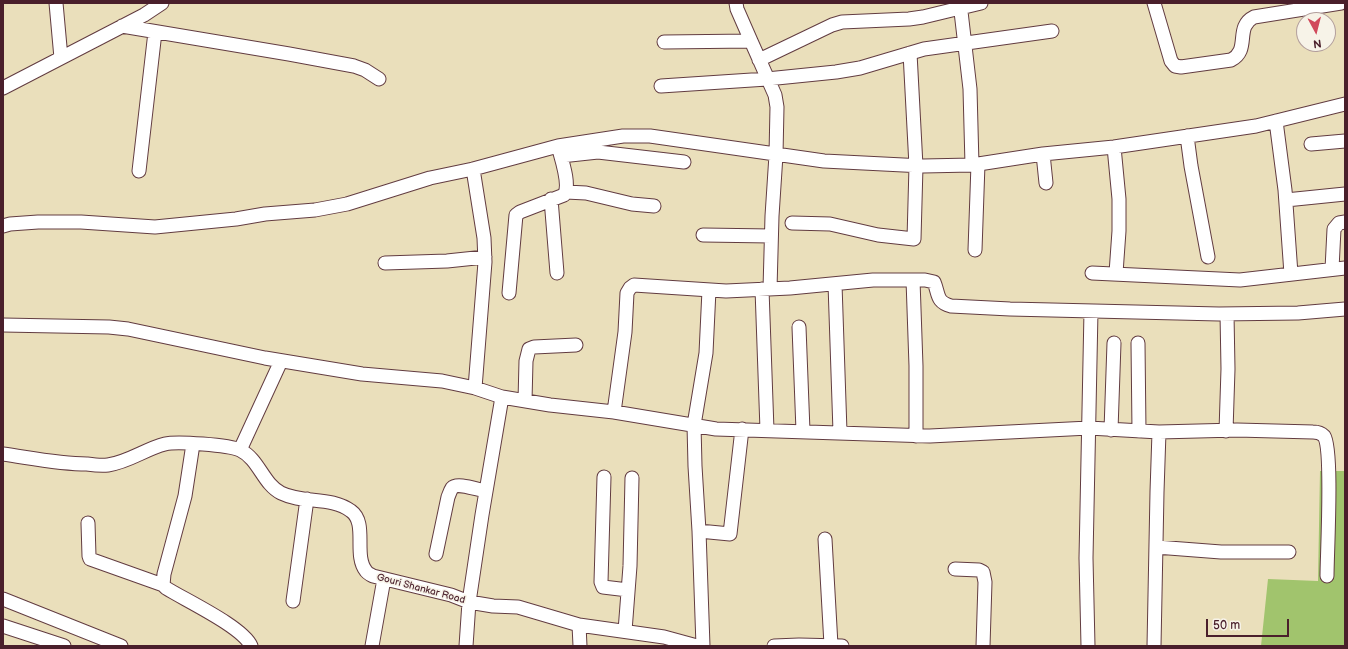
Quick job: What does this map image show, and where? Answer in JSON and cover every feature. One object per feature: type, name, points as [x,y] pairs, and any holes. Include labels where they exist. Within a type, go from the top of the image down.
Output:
[{"type":"street","points":[[56,3],[61,58]]},
{"type":"street","points":[[3,88],[144,15],[162,3]]},
{"type":"street","points":[[736,3],[775,95],[777,107],[776,155],[766,289],[767,430]]},
{"type":"street","points":[[759,60],[832,25],[842,22],[909,19],[960,5],[981,3]]},
{"type":"street","points":[[1154,3],[1171,61],[1175,66],[1181,67],[1231,60],[1237,57],[1240,52],[1245,25],[1254,17],[1341,3]]},
{"type":"street","points":[[960,5],[970,89],[975,164],[975,250]]},
{"type":"street","points":[[122,26],[354,66],[365,70],[379,79]]},
{"type":"street","points":[[661,86],[767,79],[836,72],[860,68],[924,49],[1052,31]]},
{"type":"street","points":[[139,171],[155,32]]},
{"type":"street","points":[[664,42],[751,41]]},
{"type":"street","points":[[792,223],[830,224],[878,234],[914,239],[916,166],[910,53]]},
{"type":"street","points":[[3,226],[38,222],[81,222],[155,227],[236,219],[265,214],[316,210],[346,204],[430,178],[560,151],[623,136],[650,136],[824,161],[916,166],[975,164],[1043,154],[1114,148],[1256,126],[1345,104]]},
{"type":"street","points":[[1276,121],[1286,200],[1291,274]]},
{"type":"street","points":[[1187,136],[1208,257]]},
{"type":"street","points":[[1311,144],[1345,141]]},
{"type":"street","points":[[1114,148],[1119,199],[1119,231],[1116,274]]},
{"type":"street","points":[[560,151],[598,152],[684,162]]},
{"type":"street","points":[[560,151],[566,178],[566,192]]},
{"type":"street","points":[[1043,154],[1046,182]]},
{"type":"street","points":[[473,169],[484,238],[485,257],[476,388]]},
{"type":"street","points":[[509,293],[516,215],[520,212],[564,195],[566,192],[602,195],[632,204],[654,206]]},
{"type":"street","points":[[1286,200],[1345,194]]},
{"type":"street","points":[[551,199],[557,273]]},
{"type":"street","points":[[1332,269],[1334,229],[1339,223],[1345,222]]},
{"type":"street","points":[[703,235],[771,236]]},
{"type":"street","points":[[385,263],[447,261],[485,257]]},
{"type":"street","points":[[1092,273],[1240,280],[1345,268]]},
{"type":"street","points":[[614,412],[625,332],[627,293],[634,285],[726,291],[873,280],[926,280],[934,282],[939,299],[943,304],[951,306],[1010,309],[1227,314],[1298,313],[1345,309]]},
{"type":"street","points":[[913,280],[916,366],[916,436]]},
{"type":"street","points":[[835,284],[840,432]]},
{"type":"street","points":[[703,646],[694,425],[706,353],[709,290]]},
{"type":"street","points":[[1088,646],[1086,558],[1091,311]]},
{"type":"street","points":[[1226,431],[1228,369],[1227,314]]},
{"type":"street","points":[[3,325],[109,327],[128,329],[281,361],[362,374],[442,381],[476,388],[502,397],[550,405],[614,412],[716,429],[840,432],[916,436],[1089,428],[1160,432],[1226,431],[1319,433],[1323,436],[1326,442],[1328,463],[1327,576]]},
{"type":"street","points":[[799,327],[803,431]]},
{"type":"street","points":[[1111,430],[1114,343]]},
{"type":"street","points":[[1138,343],[1139,431]]},
{"type":"street","points":[[525,401],[526,361],[529,348],[534,346],[576,346]]},
{"type":"street","points":[[3,454],[71,464],[107,465],[124,462],[166,444],[193,444],[240,450],[281,361]]},
{"type":"street","points":[[466,646],[470,602],[486,491],[502,397]]},
{"type":"street","points":[[699,531],[730,534],[742,429]]},
{"type":"street","points":[[1154,646],[1160,432]]},
{"type":"street","points":[[162,585],[184,496],[193,444]]},
{"type":"street","name":"Gouri Shankar Road","points":[[240,450],[249,457],[274,488],[282,494],[292,497],[330,502],[345,507],[353,512],[358,522],[361,559],[366,571],[373,576],[451,595],[470,602],[493,606],[518,607],[579,625],[625,631],[697,646]]},
{"type":"street","points":[[604,477],[601,582],[603,587],[628,590]]},
{"type":"street","points":[[625,631],[630,566],[632,478]]},
{"type":"street","points":[[436,554],[451,489],[455,486],[462,486],[486,491]]},
{"type":"street","points":[[293,601],[307,499]]},
{"type":"street","points":[[88,524],[90,559],[162,585],[238,631],[244,636],[251,646]]},
{"type":"street","points":[[825,539],[831,646]]},
{"type":"street","points":[[1156,547],[1221,552],[1289,552]]},
{"type":"street","points":[[955,569],[979,570],[983,572],[985,582],[984,646]]},
{"type":"street","points":[[372,646],[384,579]]},
{"type":"street","points":[[3,599],[116,644]]},
{"type":"street","points":[[579,625],[580,646]]},
{"type":"street","points":[[3,626],[64,646]]},
{"type":"street","points":[[774,646],[842,646]]},
{"type":"green space","points":[[1320,471],[1345,471],[1345,646],[1261,646],[1268,579],[1318,581]]}]
